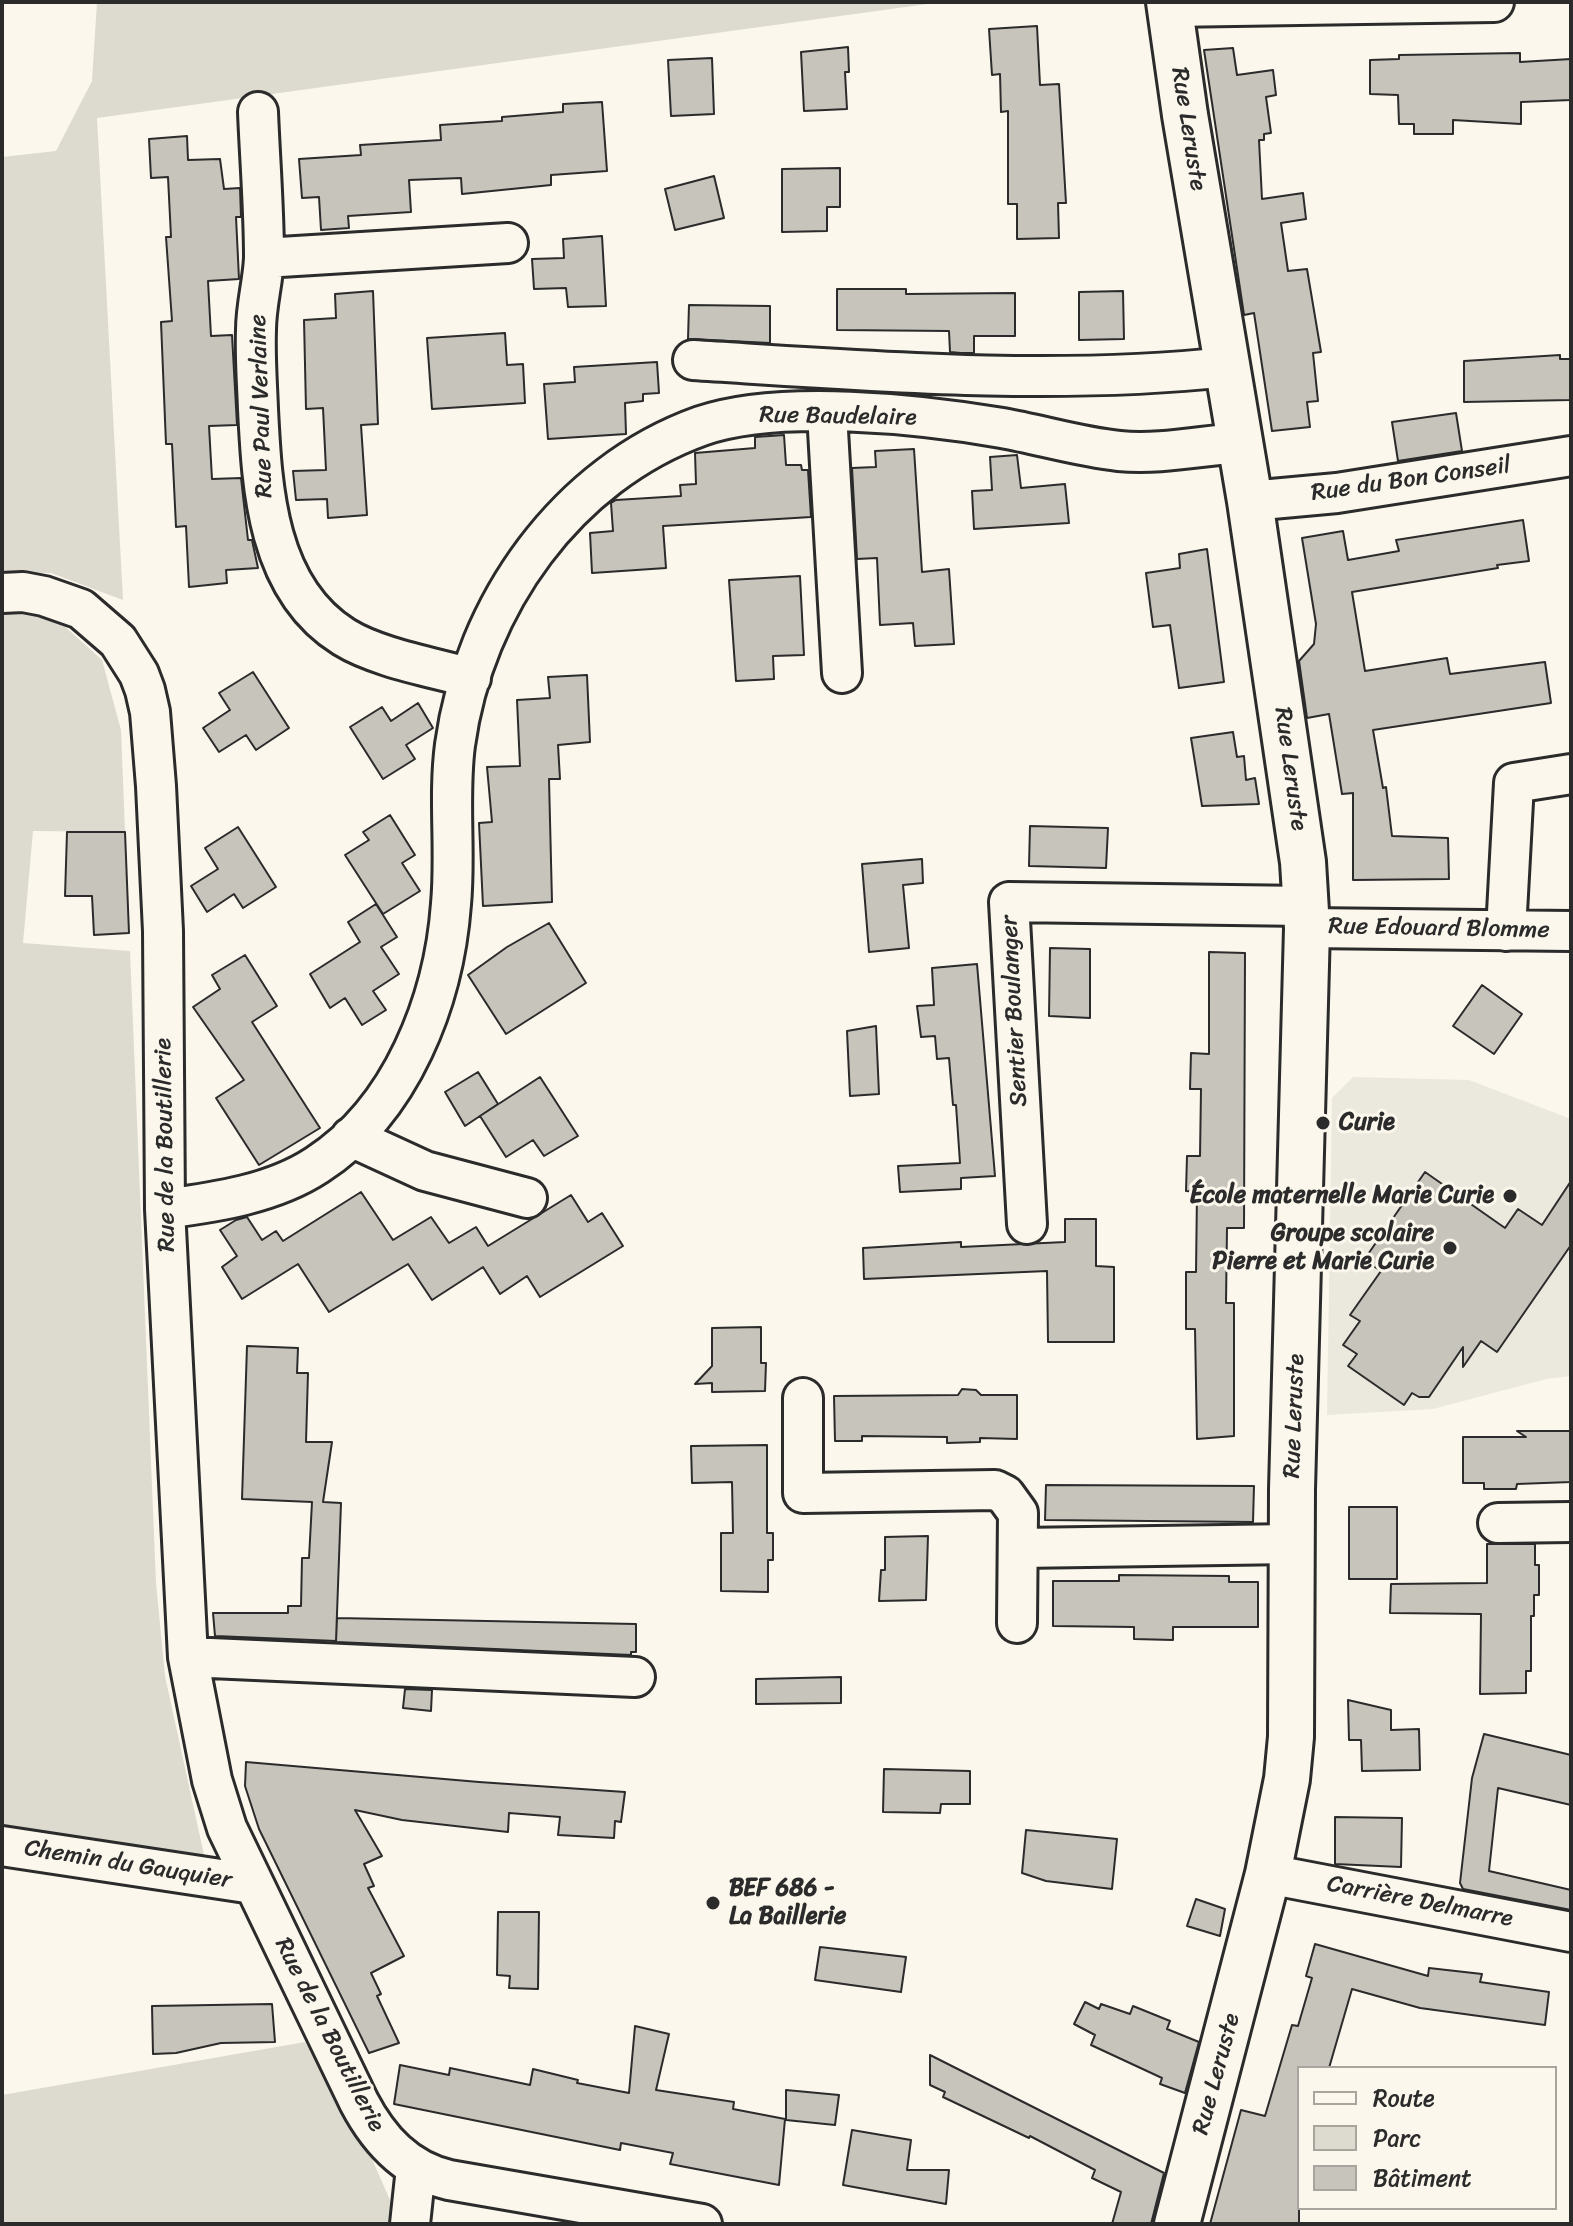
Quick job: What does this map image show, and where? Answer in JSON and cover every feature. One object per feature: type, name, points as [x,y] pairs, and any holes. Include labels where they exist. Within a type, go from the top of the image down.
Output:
[{"type":"street","points":[[1170,4],[1494,2]]},
{"type":"street","name":"Rue Leruste","points":[[1170,4],[1185,115],[1250,501],[1303,862],[1306,917],[1291,1737],[1280,1823],[1177,2224]]},
{"type":"street","name":"Rue Paul Verlaine","points":[[258,112],[264,258],[255,328],[261,464],[274,539],[284,565],[312,609],[344,637],[381,652],[471,678]]},
{"type":"street","points":[[264,258],[508,243]]},
{"type":"street","points":[[693,360],[937,375],[1164,374],[1227,367]]},
{"type":"street","name":"Rue Baudelaire","points":[[165,1209],[247,1194],[276,1185],[317,1165],[351,1137],[373,1112],[407,1061],[441,978],[452,898],[455,745],[471,678],[494,620],[526,564],[560,519],[607,476],[663,442],[705,425],[778,412],[883,414],[957,422],[1119,451],[1239,443]]},
{"type":"street","points":[[827,413],[842,673]]},
{"type":"street","name":"Rue du Bon Conseil","points":[[1250,501],[1337,493],[1571,456]]},
{"type":"street","name":"Rue de la Boutillerie","points":[[2,593],[23,592],[64,601],[90,615],[118,641],[139,674],[145,690],[152,742],[163,931],[165,1209],[188,1657],[212,1780],[227,1828],[370,2123],[385,2143],[416,2168],[449,2180],[702,2224]]},
{"type":"street","points":[[1506,931],[1514,783],[1571,774]]},
{"type":"street","name":"Sentier Boulanger","points":[[1027,1224],[1009,902],[1306,917]]},
{"type":"street","name":"Rue Edouard Blomme","points":[[1306,917],[1506,931],[1571,931]]},
{"type":"street","points":[[351,1137],[425,1171],[527,1198]]},
{"type":"street","points":[[803,1398],[803,1493],[995,1490],[1005,1495],[1018,1513],[1017,1623]]},
{"type":"street","points":[[1498,1523],[1571,1522]]},
{"type":"street","points":[[1019,1548],[1293,1544]]},
{"type":"street","points":[[188,1657],[635,1677]]},
{"type":"street","name":"Chemin du Gauquier","points":[[2,1846],[253,1884]]},
{"type":"street","name":"Carrière Delmarre","points":[[1268,1874],[1571,1932]]},
{"type":"street","points":[[410,2224],[416,2168]]},
{"type":"shaded area","name":"Groupe scolaire Pierre et Marie Curie","points":[[1353,1077],[1469,1080],[1571,1119],[1571,1376],[1546,1379],[1433,1409],[1327,1415],[1332,1098]]},
{"type":"green space","points":[[97,2],[942,2],[97,118],[123,600],[51,573],[2,572],[2,157],[56,151],[92,81]]},
{"type":"green space","points":[[2,608],[61,623],[102,660],[121,730],[125,832],[33,831],[23,943],[130,951],[156,1583],[165,1676],[204,1855],[173,1870],[2,1831]]},
{"type":"green space","points":[[305,2042],[372,2159],[393,2207],[392,2224],[2,2224],[2,2095]]},
{"type":"building","points":[[1037,26],[1040,85],[1059,84],[1066,203],[1058,203],[1059,238],[1017,239],[1017,204],[1008,204],[1008,111],[1001,112],[1000,74],[992,75],[989,29]]},
{"type":"building","points":[[848,47],[849,72],[845,72],[847,109],[804,111],[801,52]]},
{"type":"building","points":[[1233,48],[1237,75],[1273,70],[1276,95],[1266,97],[1271,133],[1264,134],[1264,140],[1259,140],[1262,199],[1303,193],[1306,219],[1281,223],[1288,271],[1307,269],[1321,352],[1313,353],[1318,401],[1307,402],[1310,427],[1272,431],[1254,313],[1244,315],[1204,50]]},
{"type":"building","points":[[1520,53],[1520,62],[1571,59],[1571,100],[1521,102],[1521,124],[1453,120],[1453,134],[1414,134],[1414,124],[1399,124],[1398,95],[1370,94],[1370,60],[1399,59],[1399,55]]},
{"type":"building","points":[[712,58],[714,114],[671,116],[668,60]]},
{"type":"building","points":[[602,102],[607,171],[551,175],[551,185],[462,194],[461,178],[409,180],[411,212],[348,216],[349,228],[321,230],[319,197],[302,198],[299,159],[361,155],[360,145],[441,140],[440,125],[502,121],[502,117],[563,112],[563,104]]},
{"type":"building","points":[[187,136],[188,160],[220,159],[224,189],[240,188],[241,217],[236,217],[239,279],[208,281],[211,336],[232,335],[237,425],[209,426],[212,479],[241,478],[248,540],[252,540],[258,568],[226,570],[227,583],[189,587],[186,526],[176,527],[172,444],[166,444],[161,322],[172,321],[166,237],[171,237],[168,177],[151,178],[149,139]]},
{"type":"building","points":[[840,168],[840,207],[827,207],[827,231],[782,232],[782,169]]},
{"type":"building","points":[[714,176],[724,218],[675,230],[665,189]]},
{"type":"building","points":[[602,236],[606,306],[568,307],[566,288],[534,289],[532,259],[564,258],[563,239]]},
{"type":"building","points":[[837,289],[906,289],[906,294],[1015,293],[1015,336],[974,336],[974,353],[961,353],[950,352],[949,331],[837,330]]},
{"type":"building","points":[[373,291],[378,424],[361,425],[367,515],[328,518],[327,499],[296,500],[293,471],[326,470],[323,408],[306,409],[304,320],[336,318],[335,294]]},
{"type":"building","points":[[1123,291],[1124,339],[1079,340],[1079,292]]},
{"type":"building","points":[[689,305],[770,306],[770,343],[688,339]]},
{"type":"building","points":[[505,333],[507,365],[523,364],[525,403],[432,409],[427,338]]},
{"type":"building","points":[[1560,355],[1560,359],[1571,359],[1571,400],[1464,402],[1464,361]]},
{"type":"building","points":[[657,362],[659,393],[643,394],[643,401],[625,403],[626,434],[548,439],[544,384],[575,382],[574,367]]},
{"type":"building","points":[[1456,413],[1462,451],[1398,461],[1392,422]]},
{"type":"building","points":[[784,435],[786,465],[801,465],[802,470],[808,470],[811,517],[663,526],[666,568],[592,573],[590,533],[613,531],[611,503],[616,500],[681,496],[680,485],[696,484],[695,453],[755,448],[755,437]]},
{"type":"building","points":[[914,449],[922,572],[949,569],[954,644],[915,646],[913,623],[880,625],[877,558],[857,559],[852,468],[876,467],[875,451]]},
{"type":"building","points":[[1017,455],[1021,488],[1065,484],[1069,523],[974,529],[972,491],[992,490],[990,457]]},
{"type":"building","points":[[1523,520],[1529,561],[1352,592],[1365,671],[1447,658],[1450,674],[1545,662],[1551,703],[1373,730],[1383,788],[1386,787],[1392,836],[1448,838],[1449,879],[1353,880],[1353,793],[1342,794],[1329,714],[1307,718],[1299,661],[1314,644],[1316,624],[1302,538],[1343,531],[1348,560],[1399,551],[1396,540]]},
{"type":"building","points":[[1207,549],[1224,682],[1179,688],[1170,625],[1153,627],[1146,573],[1180,568],[1179,554]]},
{"type":"building","points":[[800,576],[804,655],[773,656],[774,679],[736,681],[729,580]]},
{"type":"building","points":[[253,672],[289,728],[256,750],[246,735],[219,752],[203,728],[230,710],[219,693]]},
{"type":"building","points":[[587,675],[590,742],[558,745],[560,779],[549,779],[552,902],[483,906],[479,823],[492,822],[487,767],[520,766],[517,700],[550,698],[548,677]]},
{"type":"building","points":[[418,703],[433,728],[406,745],[415,759],[383,779],[350,727],[382,707],[391,721]]},
{"type":"building","points":[[1233,732],[1237,757],[1244,756],[1246,780],[1255,778],[1259,804],[1202,806],[1191,738]]},
{"type":"building","points":[[390,815],[415,855],[402,863],[420,891],[383,914],[345,855],[369,840],[363,832]]},
{"type":"building","points":[[1030,826],[1108,828],[1106,868],[1029,866]]},
{"type":"building","points":[[238,827],[276,887],[243,908],[234,894],[207,912],[191,886],[218,869],[205,848]]},
{"type":"building","points":[[67,832],[125,832],[129,933],[94,935],[92,896],[65,896]]},
{"type":"building","points":[[922,859],[923,883],[903,885],[909,948],[869,952],[862,864]]},
{"type":"building","points":[[376,904],[397,937],[381,947],[399,974],[373,991],[386,1010],[362,1025],[345,998],[330,1008],[310,974],[360,942],[348,922]]},
{"type":"building","points":[[549,923],[586,983],[506,1034],[468,975],[507,947]]},
{"type":"building","points":[[1050,948],[1090,949],[1090,1018],[1049,1016]]},
{"type":"building","points":[[1209,952],[1245,953],[1244,1228],[1227,1228],[1226,1303],[1234,1303],[1234,1436],[1197,1439],[1195,1329],[1186,1329],[1186,1272],[1196,1272],[1197,1192],[1186,1191],[1187,1156],[1200,1156],[1201,1089],[1190,1089],[1191,1053],[1209,1054]]},
{"type":"building","points":[[245,955],[277,1006],[252,1022],[320,1128],[259,1165],[216,1098],[244,1080],[193,1007],[220,989],[212,975]]},
{"type":"building","points":[[977,964],[995,1176],[961,1178],[961,1189],[900,1192],[898,1166],[960,1163],[949,1058],[937,1059],[935,1036],[921,1037],[917,1006],[934,1005],[932,968]]},
{"type":"building","points":[[1482,985],[1522,1014],[1494,1054],[1453,1026]]},
{"type":"building","points":[[876,1026],[879,1094],[850,1096],[847,1031]]},
{"type":"building","points":[[478,1072],[498,1104],[465,1126],[445,1092]]},
{"type":"building","points":[[540,1077],[578,1136],[544,1156],[533,1140],[506,1157],[480,1116]]},
{"type":"building","points":[[1425,1172],[1505,1228],[1518,1209],[1542,1225],[1571,1181],[1571,1245],[1497,1352],[1481,1341],[1463,1367],[1463,1347],[1429,1397],[1412,1393],[1404,1405],[1348,1366],[1357,1354],[1343,1345],[1360,1321],[1350,1315],[1381,1271],[1364,1260]]},
{"type":"building","points":[[361,1192],[393,1240],[431,1217],[449,1243],[476,1227],[488,1246],[571,1195],[588,1222],[602,1213],[623,1246],[540,1297],[527,1276],[500,1294],[483,1267],[432,1300],[408,1264],[329,1312],[298,1264],[242,1299],[222,1267],[237,1256],[220,1230],[247,1217],[262,1240],[276,1231],[283,1241]]},
{"type":"building","points":[[1065,1219],[1096,1219],[1096,1266],[1114,1267],[1114,1342],[1048,1342],[1047,1271],[864,1279],[863,1248],[961,1242],[961,1247],[1065,1242]]},
{"type":"building","points":[[761,1327],[761,1363],[766,1363],[765,1391],[712,1392],[712,1383],[695,1384],[712,1366],[712,1328]]},
{"type":"building","points":[[247,1346],[298,1348],[297,1373],[308,1373],[306,1442],[332,1442],[323,1502],[341,1503],[336,1641],[215,1636],[213,1613],[288,1613],[288,1606],[301,1606],[302,1558],[309,1558],[312,1502],[242,1499]]},
{"type":"building","points":[[962,1389],[976,1390],[981,1395],[1017,1395],[1017,1439],[980,1438],[980,1442],[947,1443],[947,1437],[862,1436],[862,1441],[835,1441],[834,1396],[958,1395]]},
{"type":"building","points":[[1517,1431],[1571,1431],[1571,1482],[1517,1484],[1516,1489],[1484,1489],[1484,1483],[1463,1483],[1463,1437],[1526,1437]]},
{"type":"building","points":[[767,1445],[767,1533],[773,1533],[773,1560],[768,1560],[768,1592],[721,1591],[721,1533],[733,1533],[732,1482],[692,1483],[691,1446]]},
{"type":"building","points":[[1046,1485],[1254,1486],[1253,1522],[1045,1520]]},
{"type":"building","points":[[1349,1507],[1397,1507],[1397,1579],[1349,1579]]},
{"type":"building","points":[[928,1536],[926,1600],[879,1601],[881,1570],[885,1570],[885,1537]]},
{"type":"building","points":[[1487,1544],[1535,1544],[1539,1595],[1534,1595],[1534,1616],[1531,1616],[1531,1671],[1526,1671],[1526,1693],[1480,1694],[1481,1614],[1390,1613],[1391,1584],[1487,1583]]},
{"type":"building","points":[[1119,1575],[1229,1576],[1229,1582],[1258,1582],[1258,1627],[1173,1627],[1173,1640],[1134,1639],[1134,1627],[1053,1626],[1053,1581],[1119,1581]]},
{"type":"building","points":[[337,1618],[636,1624],[636,1652],[631,1652],[631,1655],[336,1642]]},
{"type":"building","points":[[841,1677],[841,1703],[756,1704],[756,1679]]},
{"type":"building","points":[[405,1689],[432,1690],[431,1711],[403,1708]]},
{"type":"building","points":[[1348,1700],[1391,1710],[1391,1730],[1419,1729],[1420,1770],[1362,1771],[1361,1740],[1349,1740]]},
{"type":"building","points":[[1484,1734],[1571,1755],[1571,1805],[1498,1788],[1489,1871],[1571,1890],[1571,1910],[1463,1889],[1460,1883],[1472,1778]]},
{"type":"building","points":[[246,1762],[625,1792],[621,1822],[615,1821],[614,1838],[558,1835],[560,1817],[509,1813],[508,1832],[402,1820],[355,1810],[382,1856],[364,1864],[374,1886],[368,1888],[404,1956],[371,1973],[381,1994],[377,1996],[399,2043],[369,2053],[259,1829],[245,1786]]},
{"type":"building","points":[[884,1769],[970,1771],[970,1804],[941,1804],[940,1813],[883,1812]]},
{"type":"building","points":[[1335,1817],[1402,1818],[1401,1867],[1335,1864]]},
{"type":"building","points":[[1026,1830],[1117,1839],[1112,1889],[1046,1881],[1022,1873]]},
{"type":"building","points":[[1196,1899],[1225,1909],[1220,1936],[1187,1926]]},
{"type":"building","points":[[498,1912],[539,1912],[538,1989],[509,1988],[510,1976],[497,1975]]},
{"type":"building","points":[[1315,1944],[1428,1976],[1429,1968],[1482,1974],[1480,1982],[1549,1992],[1545,2025],[1420,2008],[1352,1989],[1330,2066],[1297,2066],[1299,2224],[1210,2224],[1241,2110],[1265,2116],[1292,2025],[1298,2026],[1312,1978],[1306,1976]]},
{"type":"building","points":[[820,1947],[906,1957],[901,1992],[815,1980]]},
{"type":"building","points":[[1085,2002],[1099,2009],[1101,2004],[1130,2014],[1133,2006],[1170,2021],[1167,2029],[1199,2042],[1185,2093],[1160,2084],[1162,2078],[1091,2045],[1095,2035],[1074,2024]]},
{"type":"building","points":[[272,2004],[275,2042],[221,2043],[176,2053],[153,2054],[152,2006]]},
{"type":"building","points":[[635,2026],[669,2034],[656,2090],[734,2102],[733,2109],[785,2119],[779,2185],[670,2164],[673,2153],[621,2143],[620,2150],[394,2104],[400,2065],[449,2075],[450,2068],[530,2085],[533,2069],[578,2080],[577,2083],[629,2093]]},
{"type":"building","points":[[930,2055],[1164,2173],[1151,2224],[1112,2224],[1121,2192],[1092,2178],[1095,2170],[1030,2136],[943,2097],[945,2092],[930,2085]]},
{"type":"building","points":[[786,2090],[839,2095],[835,2125],[786,2120]]},
{"type":"building","points":[[852,2130],[911,2140],[907,2170],[949,2170],[946,2204],[843,2185]]},
{"type":"place","name":"Curie","points":[[1323,1123]]},
{"type":"place","name":"École maternelle Marie Curie","points":[[1510,1196]]},
{"type":"place","name":"Groupe scolaire Pierre et Marie Curie","points":[[1450,1248]]},
{"type":"place","name":"BEF 686 - La Baillerie","points":[[713,1903]]}]
